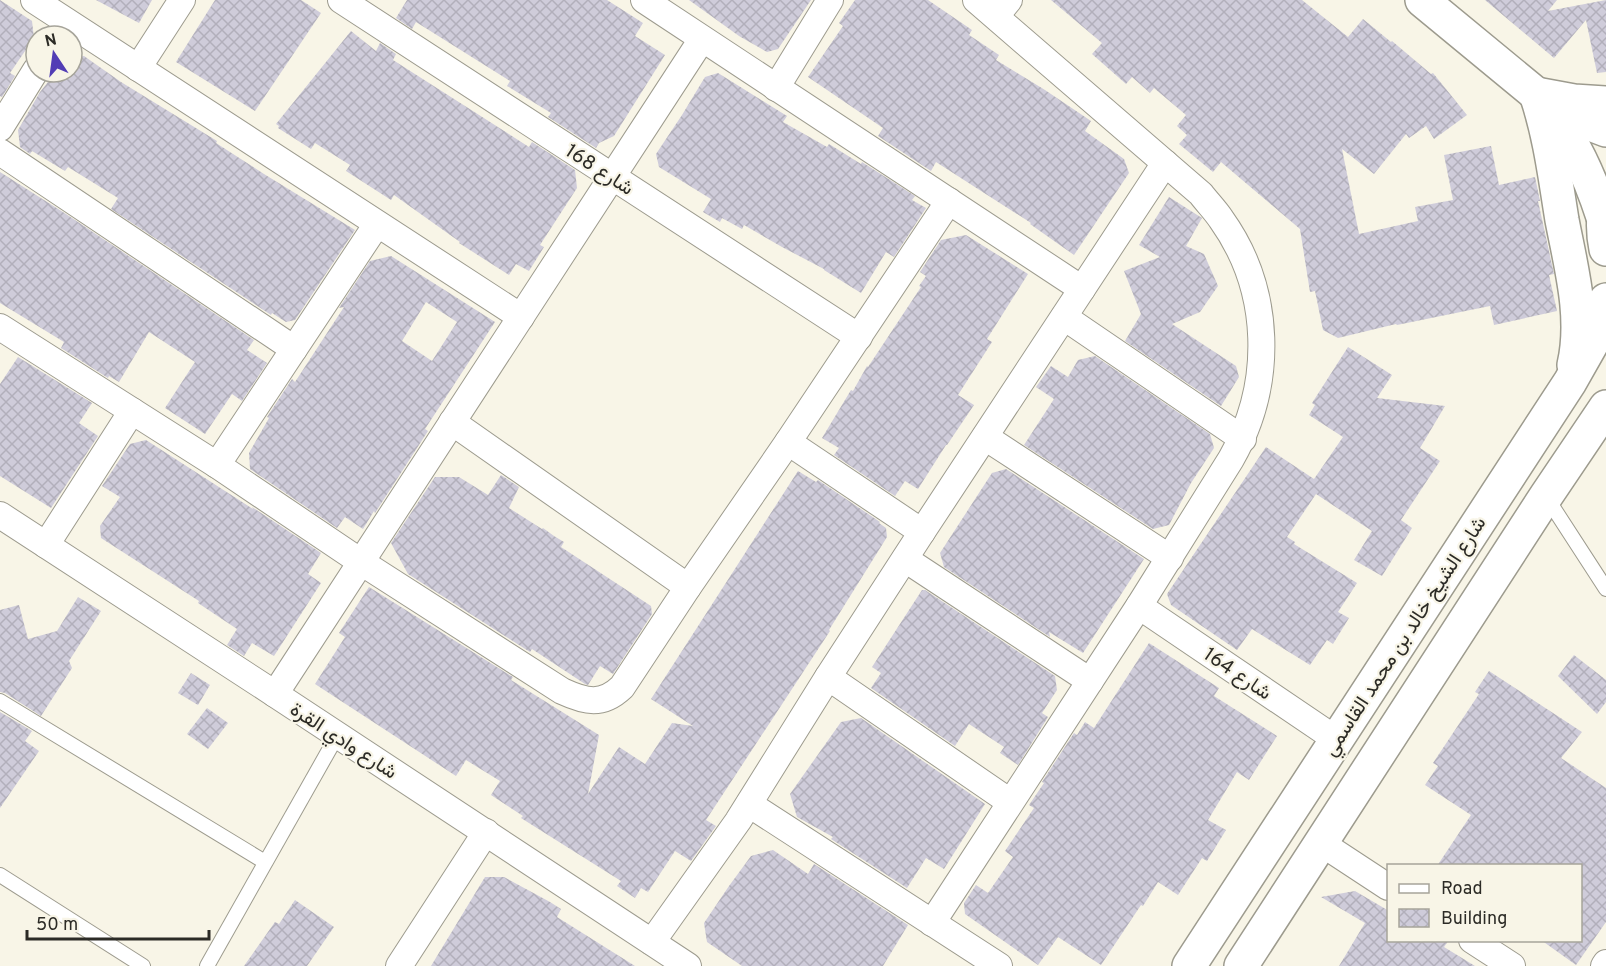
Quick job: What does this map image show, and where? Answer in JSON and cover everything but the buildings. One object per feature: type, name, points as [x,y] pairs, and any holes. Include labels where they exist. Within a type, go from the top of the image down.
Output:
[{"type":"main road","points":[[1422,0],[1536,94],[1560,110],[1606,130]]},
{"type":"main road","points":[[1536,94],[1574,101],[1606,103]]},
{"type":"main road","points":[[1536,94],[1555,116],[1578,155],[1605,211],[1603,229],[1606,249]]},
{"type":"main road","points":[[1536,94],[1552,153],[1577,311],[1578,335],[1570,382]]},
{"type":"main road","name":"شارع الشيخ خالد بن محمد القاسمي","points":[[1189,966],[1570,382],[1596,336],[1606,300]]},
{"type":"main road","points":[[1241,966],[1546,496],[1603,415]]},
{"type":"street","points":[[34,0],[57,24]]},
{"type":"street","points":[[138,68],[182,0]]},
{"type":"street","name":"شارع 168","points":[[341,0],[859,337]]},
{"type":"street","points":[[644,0],[671,7],[702,39],[1083,289]]},
{"type":"street","points":[[776,87],[830,0]]},
{"type":"street","points":[[932,922],[1170,558],[1243,439],[1254,407],[1260,375],[1262,342],[1251,278],[1238,248],[1221,219],[1201,194],[1002,8],[976,0]]},
{"type":"street","points":[[275,694],[702,39]]},
{"type":"street","points":[[84,40],[138,68],[520,317]]},
{"type":"street","points":[[0,128],[27,84]]},
{"type":"street","points":[[0,152],[294,349]]},
{"type":"street","points":[[652,942],[719,848],[922,532],[1166,163]]},
{"type":"street","points":[[0,327],[217,465],[361,562],[562,691],[587,701],[601,700],[613,695],[622,687],[949,201]]},
{"type":"street","points":[[217,465],[377,224]]},
{"type":"street","points":[[1064,317],[1243,439]]},
{"type":"street","points":[[46,544],[132,411]]},
{"type":"street","points":[[452,422],[688,587]]},
{"type":"street","points":[[985,437],[1170,558]]},
{"type":"street","points":[[788,442],[922,532]]},
{"type":"street","name":"شارع وادي القرة","points":[[2,521],[46,544],[688,966]]},
{"type":"street","points":[[905,559],[1090,681]]},
{"type":"street","name":"شارع 164","points":[[1139,606],[1337,740]]},
{"type":"street","points":[[828,677],[1010,802]]},
{"type":"street","points":[[748,804],[999,966]]},
{"type":"street","points":[[400,966],[486,832]]},
{"type":"street","points":[[1321,843],[1387,886]]},
{"type":"street","points":[[1475,942],[1512,966]]},
{"type":"lane","points":[[1546,496],[1606,589]]},
{"type":"lane","points":[[0,701],[266,862]]},
{"type":"lane","points":[[207,966],[337,736]]},
{"type":"lane","points":[[0,874],[143,966]]}]
